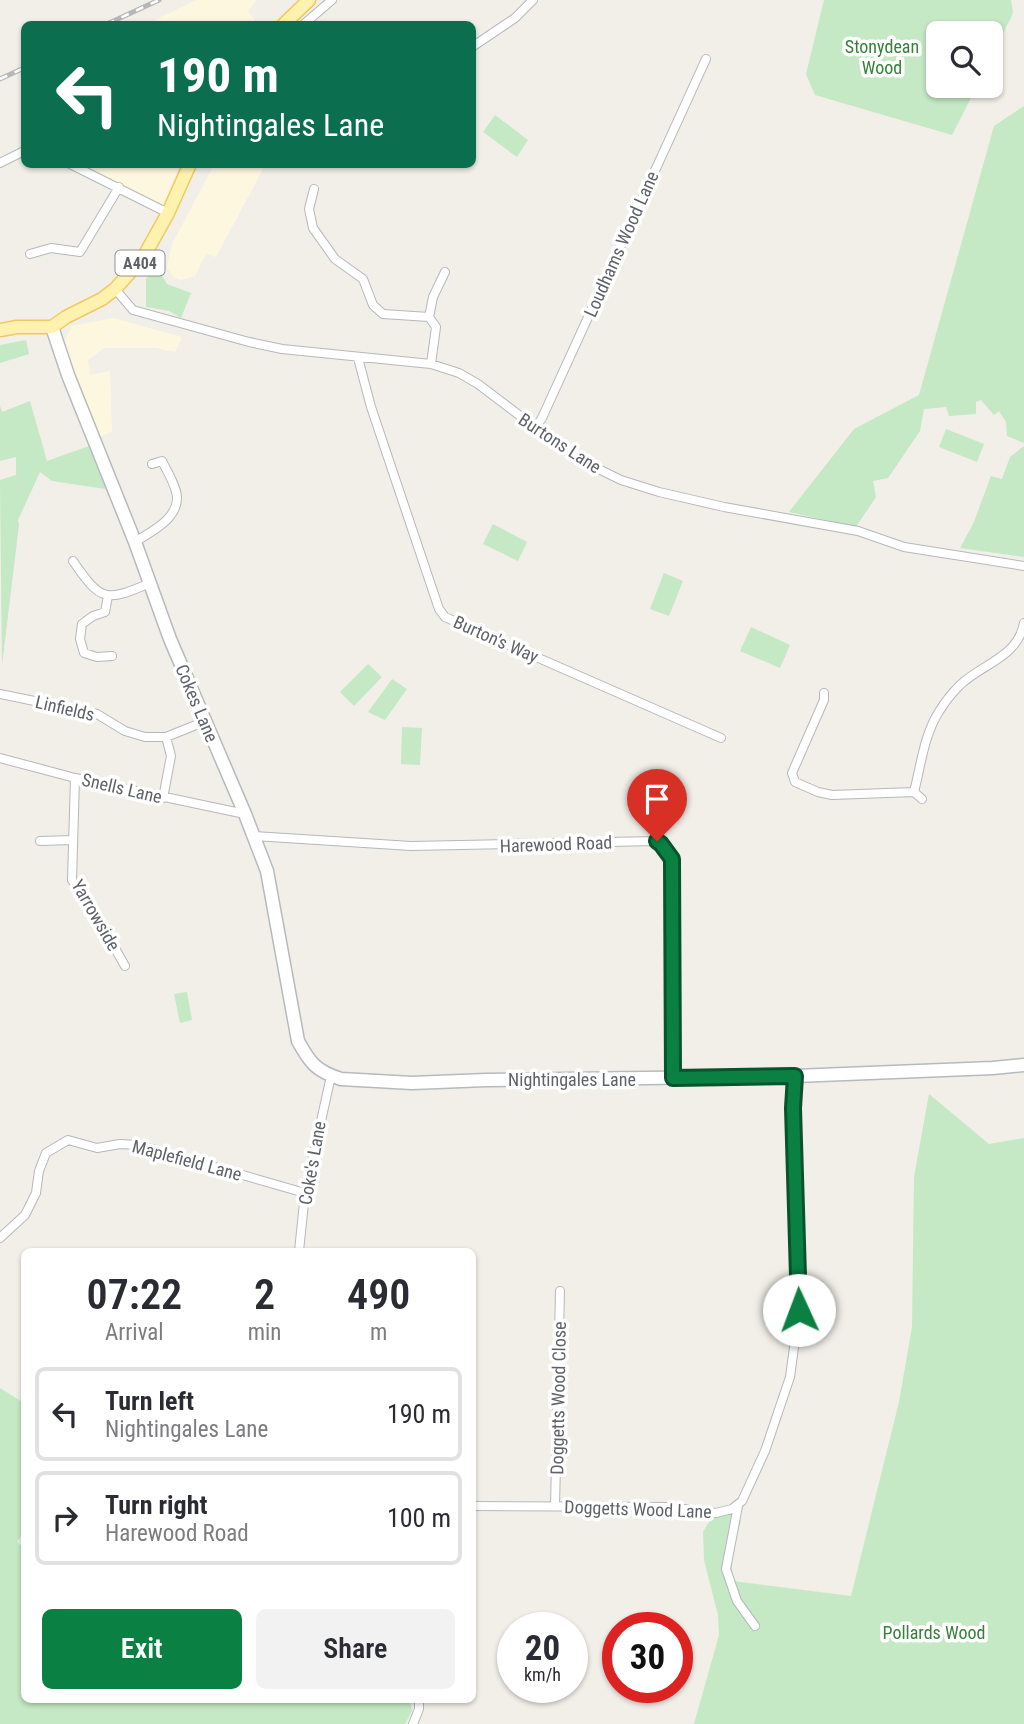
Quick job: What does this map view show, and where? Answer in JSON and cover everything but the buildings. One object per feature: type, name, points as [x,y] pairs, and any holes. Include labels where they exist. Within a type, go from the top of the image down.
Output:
[{"type":"main road","points":[[287,21],[309,0]]},
{"type":"main road","name":"A404","points":[[52,327],[102,299],[115,289],[143,258],[168,213],[188,168]]},
{"type":"main road","points":[[0,330],[52,327]]},
{"type":"main road","name":"Cokes Lane","points":[[52,327],[170,639],[267,871],[298,1041],[309,1062],[331,1076]]},
{"type":"main road","name":"Nightingales Lane","points":[[331,1076],[341,1079],[412,1083],[795,1076],[993,1069],[1024,1065]]},
{"type":"street","points":[[308,21],[332,0]]},
{"type":"street","points":[[476,44],[515,18],[533,0]]},
{"type":"street","name":"Loudhams Wood Lane","points":[[535,429],[706,59]]},
{"type":"street","points":[[0,163],[21,152]]},
{"type":"street","points":[[72,168],[119,187],[168,213]]},
{"type":"street","points":[[30,254],[51,248],[80,252],[119,187]]},
{"type":"street","points":[[314,189],[310,209],[313,228],[335,259],[363,279],[373,305],[383,314],[429,317]]},
{"type":"street","points":[[431,364],[436,327],[429,317],[433,297],[445,272]]},
{"type":"street","name":"Burtons Lane","points":[[115,289],[133,310],[271,347],[431,364],[459,373],[478,384],[576,458],[621,480],[659,492],[724,507],[858,531],[904,547],[1024,566]]},
{"type":"street","name":"Burton's Way","points":[[358,358],[371,407],[439,609],[445,617],[721,737]]},
{"type":"street","points":[[152,464],[162,461],[170,454]]},
{"type":"street","points":[[135,542],[174,513],[177,497],[162,461]]},
{"type":"street","points":[[73,561],[87,582],[108,596],[123,594],[150,583]]},
{"type":"street","points":[[108,596],[105,612],[82,624],[80,639],[84,653],[97,657],[112,656]]},
{"type":"street","points":[[915,792],[928,735],[939,711],[960,684],[1012,649],[1022,635],[1024,624]]},
{"type":"street","points":[[824,693],[824,700],[792,772],[796,782],[832,795],[915,792],[922,799]]},
{"type":"street","name":"Linfields","points":[[0,694],[97,714],[125,731],[145,737],[166,737],[206,721]]},
{"type":"street","points":[[163,798],[171,756],[166,737]]},
{"type":"street","name":"Snells Lane","points":[[0,758],[75,778],[245,814]]},
{"type":"street","name":"Yarrowside","points":[[75,778],[72,880],[125,966]]},
{"type":"street","name":"Harewood Road","points":[[254,836],[411,846],[657,841],[672,859],[673,1078]]},
{"type":"street","points":[[40,841],[72,840]]},
{"type":"street","name":"Coke's Lane","points":[[299,1248],[305,1193],[331,1076]]},
{"type":"street","name":"Doggetts Wood Lane","points":[[476,1506],[667,1507],[716,1513],[738,1506],[742,1502],[765,1451],[790,1377],[799,1310],[793,1108],[795,1076]]},
{"type":"street","name":"Maplefield Lane","points":[[0,1238],[25,1215],[36,1194],[39,1171],[46,1153],[68,1140],[97,1149],[120,1143],[138,1145],[305,1193]]},
{"type":"street","name":"Doggetts Wood Close","points":[[555,1506],[560,1291]]},
{"type":"street","points":[[738,1506],[726,1569],[737,1601],[755,1626]]},
{"type":"street","points":[[413,1724],[418,1703]]},
{"type":"shaded area","points":[[196,0],[257,0],[248,11],[255,21],[153,21]]},
{"type":"shaded area","points":[[87,168],[179,168],[161,210]]},
{"type":"shaded area","points":[[212,168],[263,168],[216,257],[206,254],[195,276],[181,280],[174,278],[167,268],[172,244]]},
{"type":"shaded area","points":[[113,318],[182,337],[175,352],[156,348],[104,348],[88,360],[90,375],[110,371],[112,432],[99,437],[63,344],[72,326]]},
{"type":"green space","name":"Stonydean Wood","points":[[824,0],[1011,0],[1013,13],[1003,34],[1003,21],[926,21],[926,98],[971,98],[952,135],[815,95],[806,74]]},
{"type":"green space","points":[[1024,106],[1024,443],[1007,436],[1006,422],[999,411],[994,415],[981,400],[976,402],[976,414],[949,416],[946,407],[924,409],[920,431],[888,478],[873,481],[876,497],[856,527],[789,512],[854,429],[919,395],[994,126]]},
{"type":"green space","points":[[495,115],[528,140],[517,157],[483,132]]},
{"type":"green space","points":[[153,266],[167,284],[191,293],[181,318],[169,311],[146,307],[146,279]]},
{"type":"green space","points":[[26,340],[29,354],[0,363],[0,345]]},
{"type":"green space","points":[[30,401],[47,461],[89,446],[106,489],[52,481],[40,472],[18,520],[2,665],[0,480],[16,475],[16,457],[0,461],[0,406],[2,412]]},
{"type":"green space","points":[[946,429],[984,444],[977,462],[939,447]]},
{"type":"green space","points":[[1024,446],[1024,557],[960,548],[974,522],[991,476],[1002,479],[1010,457]]},
{"type":"green space","points":[[493,524],[527,542],[518,561],[483,544]]},
{"type":"green space","points":[[664,573],[683,581],[669,616],[650,609]]},
{"type":"green space","points":[[751,627],[790,645],[780,668],[740,651]]},
{"type":"green space","points":[[368,664],[382,677],[354,706],[340,692]]},
{"type":"green space","points":[[392,679],[407,689],[385,720],[368,712]]},
{"type":"green space","points":[[402,727],[422,728],[420,765],[401,764]]},
{"type":"green space","points":[[187,992],[192,1020],[180,1023],[174,994]]},
{"type":"green space","name":"Pollards Wood","points":[[929,1094],[989,1144],[1024,1138],[1024,1724],[694,1724],[719,1635],[718,1615],[704,1560],[703,1532],[713,1515],[731,1514],[741,1521],[731,1555],[733,1581],[851,1596],[899,1402],[912,1327],[914,1177]]},
{"type":"green space","points":[[0,1388],[21,1401],[21,1536],[17,1542],[21,1545],[21,1703],[411,1703],[412,1711],[405,1724],[0,1724]]},
{"type":"railway","points":[[114,21],[159,0]]},
{"type":"railway","points":[[0,79],[21,69]]},
{"type":"route","points":[[657,841],[672,859],[673,1078],[795,1076],[793,1108],[799,1310]]}]
